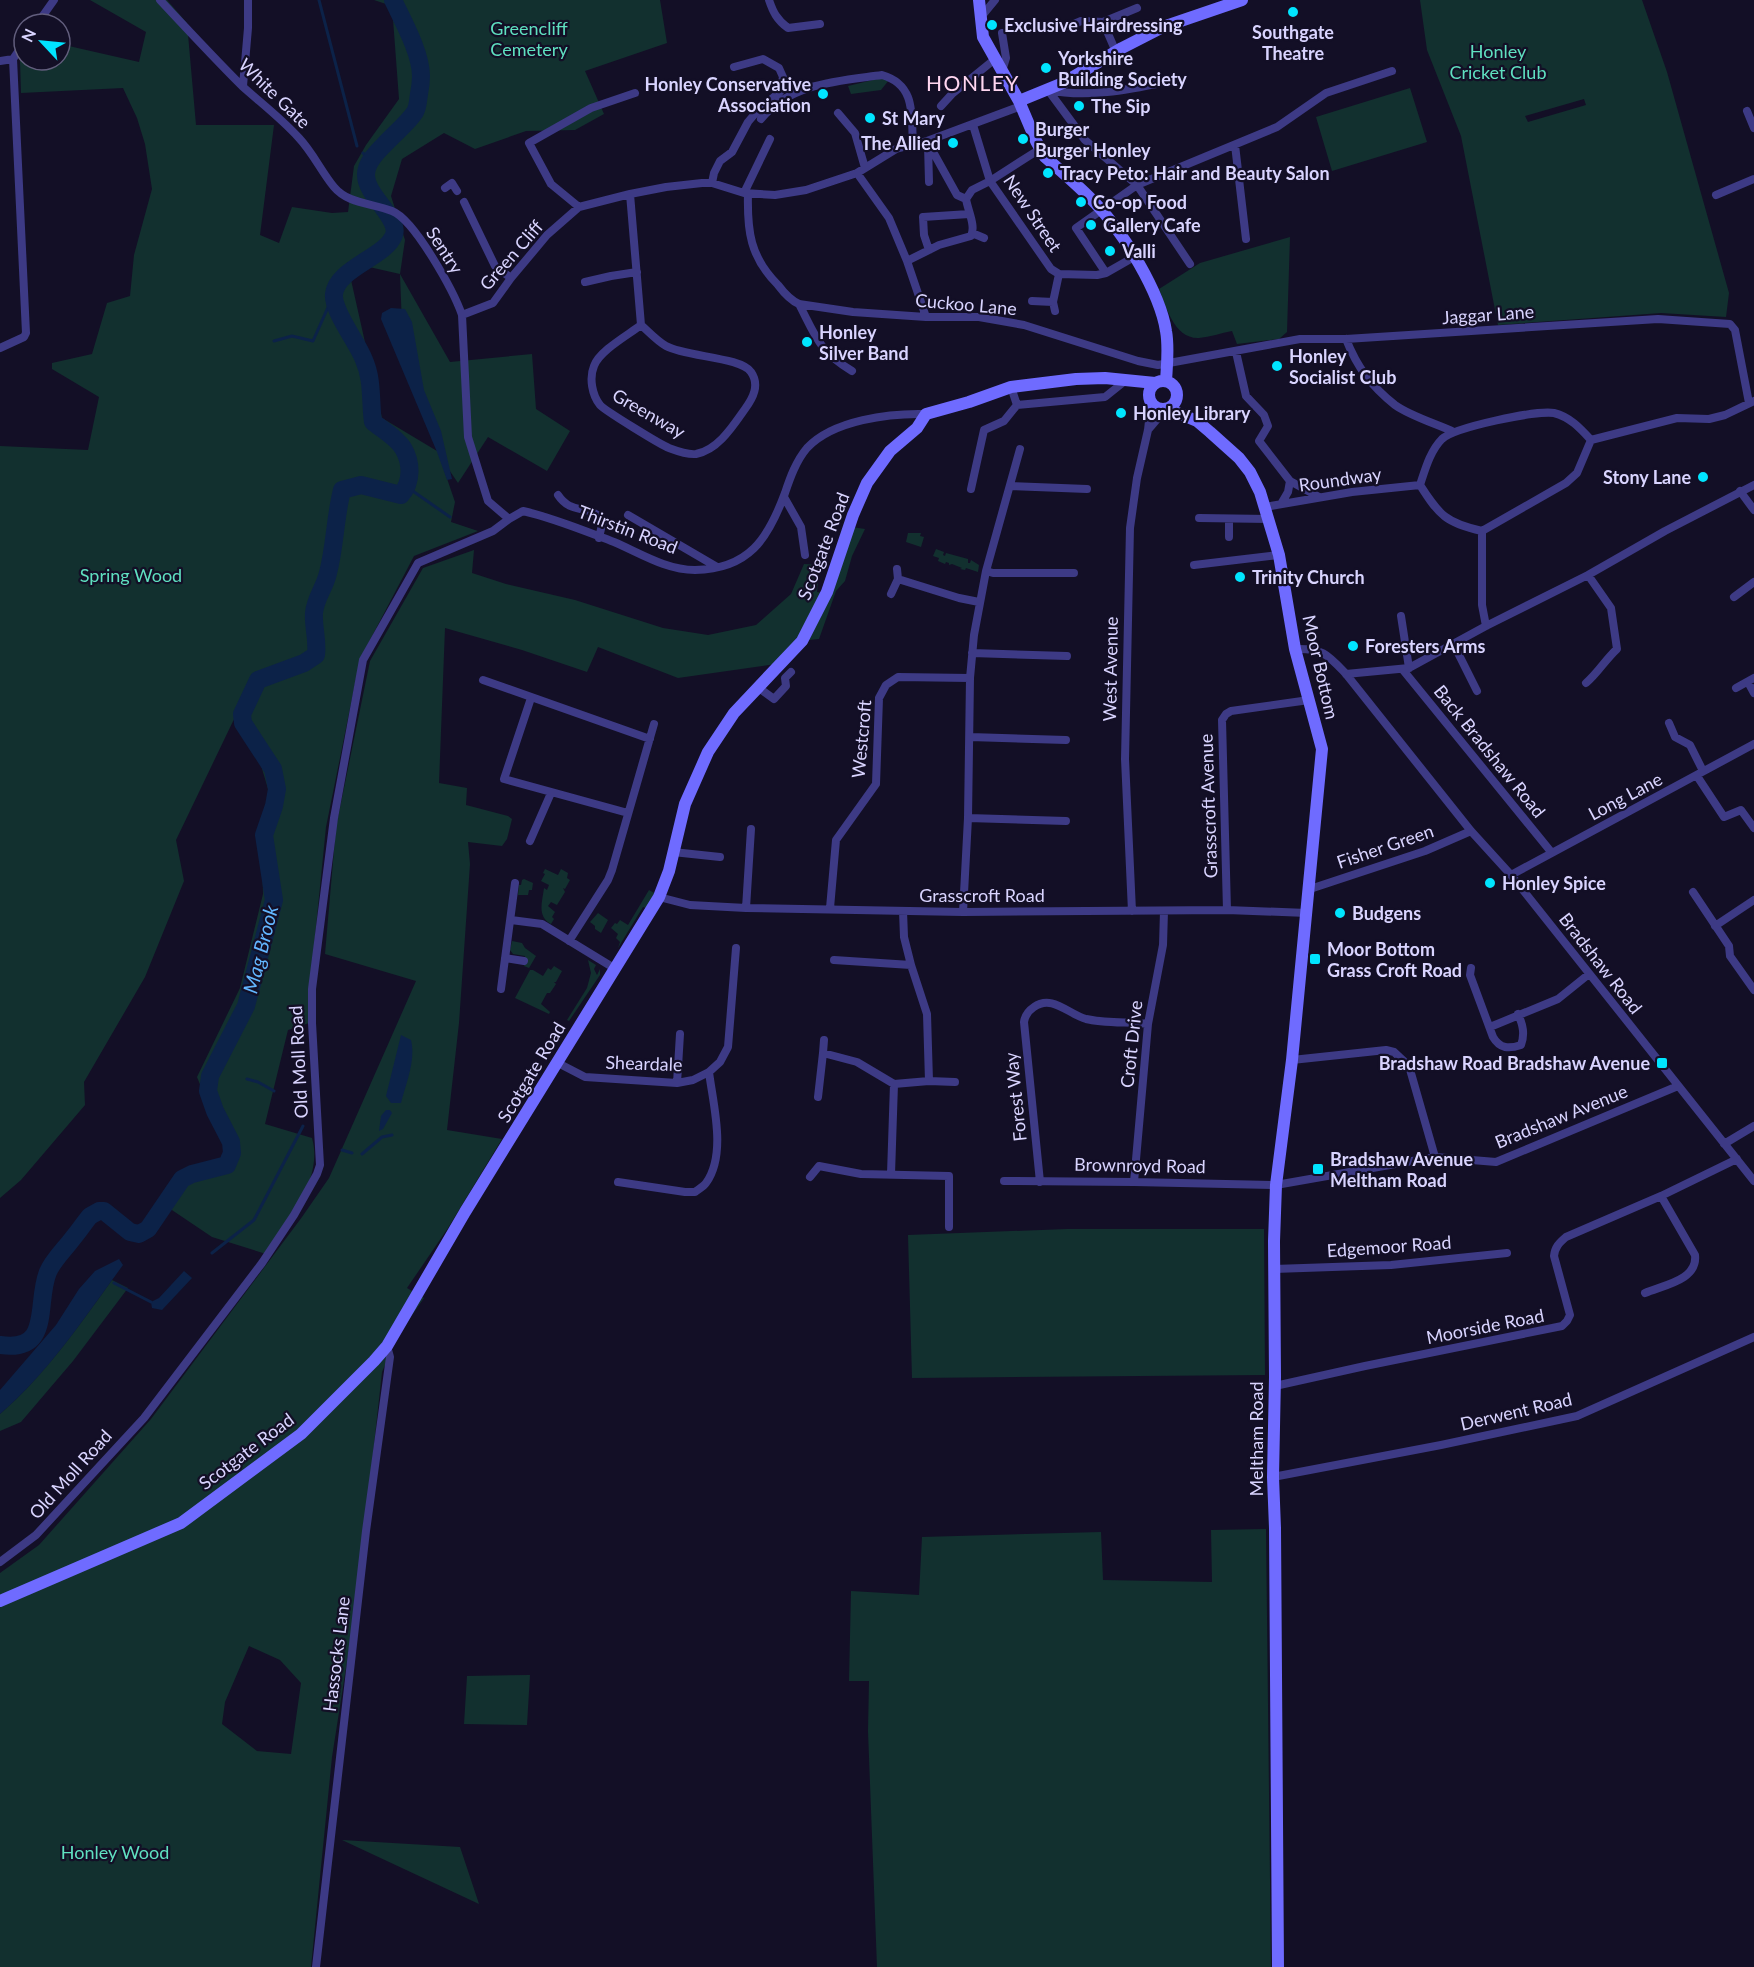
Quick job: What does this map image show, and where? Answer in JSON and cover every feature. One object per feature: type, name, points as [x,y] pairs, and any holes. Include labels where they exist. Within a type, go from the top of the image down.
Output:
[{"type":"street","name":"White Gate","points":[[160,0],[243,86],[299,138],[334,188],[368,206],[391,210]]},
{"type":"street","points":[[243,86],[248,0]]},
{"type":"street","points":[[769,0],[773,12],[788,28],[820,24]]},
{"type":"street","points":[[979,0],[984,37],[1020,103],[1040,149],[1045,157],[1102,211],[1154,291],[1162,312],[1168,343],[1167,363],[1160,382],[1149,391],[1150,401]]},
{"type":"street","points":[[981,17],[994,0]]},
{"type":"street","points":[[735,67],[764,59],[779,69],[783,77],[783,84],[780,92],[759,109],[748,122],[732,152],[720,161],[712,183],[746,193],[775,195],[806,190],[861,171],[896,149],[914,146],[973,125],[1064,83],[1163,27],[1242,0]]},
{"type":"street","points":[[1067,27],[1081,21],[1103,22],[1137,8]]},
{"type":"street","points":[[1103,22],[1116,52]]},
{"type":"street","points":[[1002,33],[1006,58],[1002,71]]},
{"type":"street","points":[[941,106],[952,94],[995,59]]},
{"type":"street","points":[[1106,273],[1076,228],[1137,185],[1277,127],[1326,93],[1392,70]]},
{"type":"street","points":[[0,348],[24,337],[26,333],[14,72]]},
{"type":"street","points":[[760,119],[779,103],[810,86],[882,75],[898,83],[909,97],[914,146]]},
{"type":"street","points":[[1048,90],[1064,93],[1118,92],[1166,82]]},
{"type":"street","points":[[1048,90],[1085,140],[1137,185],[1190,264]]},
{"type":"street","points":[[579,207],[551,184],[529,143],[591,108],[634,93]]},
{"type":"street","points":[[1747,111],[1754,128]]},
{"type":"street","points":[[838,112],[855,133],[861,171],[889,218],[907,261],[926,317]]},
{"type":"street","name":"New Street","points":[[973,125],[990,181],[1051,269],[1059,274],[1097,275],[1106,273],[1134,257]]},
{"type":"street","points":[[770,139],[746,193],[747,216],[756,254],[764,271],[796,303],[819,344],[836,362],[852,372]]},
{"type":"street","points":[[927,141],[929,182]]},
{"type":"street","points":[[927,141],[957,195],[966,199]]},
{"type":"street","points":[[1235,145],[1246,239]]},
{"type":"street","points":[[907,261],[950,241],[966,239],[972,233],[966,199],[972,190],[1040,149]]},
{"type":"street","points":[[1716,195],[1754,179]]},
{"type":"street","points":[[445,188],[452,183],[457,191]]},
{"type":"street","name":"Green Cliff","points":[[462,315],[494,303],[511,278],[547,235],[579,207],[666,187],[712,183]]},
{"type":"street","points":[[630,194],[642,325]]},
{"type":"street","points":[[464,202],[495,266],[511,278]]},
{"type":"street","name":"Sentry","points":[[391,210],[399,215],[417,236],[446,279],[462,315]]},
{"type":"street","points":[[929,250],[924,235],[923,217],[969,214]]},
{"type":"street","points":[[972,233],[984,238]]},
{"type":"street","points":[[585,282],[637,272]]},
{"type":"street","points":[[1032,301],[1054,307],[1059,274]]},
{"type":"street","name":"Cuckoo Lane","points":[[796,303],[853,312],[926,317],[979,317],[1030,326],[1121,356],[1158,365],[1167,363]]},
{"type":"street","points":[[462,315],[468,437],[488,501],[509,519]]},
{"type":"street","name":"Jaggar Lane","points":[[1167,363],[1300,339],[1346,339],[1658,319],[1730,324],[1735,330],[1751,402]]},
{"type":"street","name":"Greenway","points":[[642,325],[665,345],[680,351],[743,364],[756,382],[754,396],[722,439],[698,454],[688,454],[668,448],[600,406],[593,392],[591,378],[594,365],[603,353],[642,325]]},
{"type":"street","points":[[1346,339],[1357,366],[1397,406],[1454,432]]},
{"type":"street","points":[[1236,352],[1246,396],[1264,415],[1268,426],[1259,441],[1290,481],[1319,497]]},
{"type":"street","name":"Thirstin Road","points":[[509,519],[523,511],[611,541],[672,567],[696,570],[717,567],[741,560],[756,549],[772,525],[793,471],[806,450],[821,436],[871,418],[903,413],[926,414],[1011,387],[1105,378],[1160,382]]},
{"type":"street","points":[[971,489],[984,430],[1004,421],[1017,405],[1105,397],[1125,381],[1155,407],[1166,409],[1176,403],[1177,392],[1173,385],[1160,382]]},
{"type":"street","points":[[1011,387],[1017,405]]},
{"type":"street","name":"Moor Bottom","points":[[1177,392],[1197,421],[1239,458],[1250,471],[1267,513],[1279,555],[1295,649],[1322,749],[1306,913]]},
{"type":"street","name":"West Avenue","points":[[1132,911],[1125,759],[1131,528],[1137,478],[1148,430],[1150,401]]},
{"type":"street","points":[[1591,440],[1671,419],[1709,419],[1725,415],[1751,402]]},
{"type":"street","name":"West Avenue","points":[[1148,430],[1166,409]]},
{"type":"street","name":"Moor Bottom","points":[[1166,409],[1197,421]]},
{"type":"street","points":[[1552,413],[1576,424],[1591,440],[1577,473],[1566,483],[1482,531],[1459,526],[1443,516],[1420,485],[1431,454],[1442,439],[1454,432],[1482,423],[1552,413]]},
{"type":"street","name":"Scotgate Road","points":[[0,1601],[181,1523],[301,1434],[387,1346],[465,1212],[659,897],[686,804],[708,752],[734,713],[802,641],[827,592],[853,515],[867,483],[890,451],[917,428],[926,414]]},
{"type":"street","points":[[963,912],[972,654],[986,571],[1020,449]]},
{"type":"street","points":[[1281,504],[1288,492],[1290,481]]},
{"type":"street","name":"Roundway","points":[[1199,518],[1229,519],[1267,513],[1281,504],[1319,497],[1420,485]]},
{"type":"street","points":[[1346,674],[1406,669],[1588,575],[1754,485]]},
{"type":"street","points":[[1010,486],[1087,489]]},
{"type":"street","points":[[1740,491],[1754,510]]},
{"type":"street","points":[[558,495],[571,508],[597,513],[603,520],[599,538]]},
{"type":"street","points":[[784,497],[801,527],[804,555]]},
{"type":"street","points":[[628,515],[717,567]]},
{"type":"street","name":"Old Moll Road","points":[[0,1562],[36,1535],[144,1418],[262,1263],[294,1215],[317,1174],[320,1165],[312,989],[334,818],[363,660],[418,563],[493,531],[509,519]]},
{"type":"street","points":[[1229,519],[1229,537]]},
{"type":"street","points":[[1482,531],[1482,605],[1486,626]]},
{"type":"street","points":[[1194,565],[1279,555]]},
{"type":"street","points":[[891,594],[898,579],[897,569]]},
{"type":"street","points":[[986,571],[993,573],[1074,573]]},
{"type":"street","points":[[1586,683],[1617,649],[1611,608],[1588,575]]},
{"type":"street","points":[[898,579],[979,602]]},
{"type":"street","points":[[1734,597],[1754,582]]},
{"type":"street","points":[[1401,616],[1406,669]]},
{"type":"street","points":[[1454,645],[1478,691]]},
{"type":"street","name":"Bradshaw Road","points":[[1295,649],[1319,649],[1346,674],[1754,1180]]},
{"type":"street","points":[[972,654],[1067,656]]},
{"type":"street","name":"Back Bradshaw Road","points":[[1406,669],[1552,853]]},
{"type":"street","points":[[759,688],[774,699],[786,686],[785,678],[791,672]]},
{"type":"street","name":"Westcroft","points":[[830,908],[836,840],[876,784],[879,698],[886,685],[898,677],[970,678]]},
{"type":"street","points":[[483,680],[650,739]]},
{"type":"street","points":[[1736,688],[1751,680],[1754,693]]},
{"type":"street","points":[[531,698],[504,779],[628,813]]},
{"type":"street","name":"Grasscroft Avenue","points":[[1227,910],[1222,720],[1231,711],[1309,700]]},
{"type":"street","points":[[1669,723],[1675,737],[1690,745],[1700,773],[1724,817],[1741,810],[1754,828]]},
{"type":"street","points":[[569,941],[608,880],[654,724]]},
{"type":"street","points":[[970,737],[1066,740]]},
{"type":"street","name":"Long Lane","points":[[1510,875],[1754,744]]},
{"type":"street","points":[[530,841],[551,793]]},
{"type":"street","points":[[968,818],[1066,821]]},
{"type":"street","points":[[746,908],[751,829]]},
{"type":"street","name":"Fisher Green","points":[[1310,888],[1425,850],[1471,831]]},
{"type":"street","points":[[672,852],[720,857]]},
{"type":"street","points":[[501,988],[515,883]]},
{"type":"street","points":[[1693,892],[1729,946],[1730,956],[1754,990]]},
{"type":"street","name":"Grasscroft Road","points":[[659,897],[690,905],[746,908],[963,912],[1227,910],[1306,913]]},
{"type":"street","points":[[1715,926],[1754,900]]},
{"type":"street","points":[[903,910],[904,937],[927,1014],[929,1081]]},
{"type":"street","name":"Croft Drive","points":[[1134,1182],[1148,1024],[1163,945],[1164,911]]},
{"type":"street","name":"Meltham Road","points":[[1278,1967],[1273,1477],[1276,1185],[1292,1060],[1306,913]]},
{"type":"street","points":[[511,920],[542,924],[614,968]]},
{"type":"street","name":"Sheardale","points":[[558,1063],[585,1077],[677,1083],[693,1080],[709,1072],[720,1062],[728,1047],[736,948]]},
{"type":"street","points":[[505,958],[524,961]]},
{"type":"street","points":[[834,960],[911,965]]},
{"type":"street","points":[[1471,968],[1470,975],[1497,1044],[1505,1048],[1521,1045],[1524,1037],[1523,1025],[1518,1014]]},
{"type":"street","points":[[1490,1027],[1558,999],[1589,974]]},
{"type":"street","name":"Forest Way","points":[[1040,1182],[1024,1022],[1029,1010],[1038,1004],[1047,1002],[1087,1019],[1148,1024]]},
{"type":"street","points":[[677,1083],[680,1034]]},
{"type":"street","points":[[818,1097],[824,1040]]},
{"type":"street","points":[[1292,1060],[1386,1050],[1394,1052],[1409,1066],[1435,1157]]},
{"type":"street","points":[[823,1053],[857,1062],[894,1084],[929,1081],[954,1082]]},
{"type":"street","points":[[618,1182],[686,1192],[695,1192],[706,1183],[713,1167],[719,1142],[709,1072]]},
{"type":"street","points":[[891,1174],[894,1084]]},
{"type":"street","name":"Bradshaw Avenue","points":[[1276,1185],[1435,1157],[1496,1162],[1678,1086]]},
{"type":"street","points":[[1724,1144],[1754,1126]]},
{"type":"street","name":"Moorside Road","points":[[1275,1386],[1562,1326],[1569,1315],[1554,1256],[1559,1242],[1737,1159]]},
{"type":"street","points":[[810,1177],[819,1166],[861,1174],[948,1176],[949,1227]]},
{"type":"street","name":"Brownroyd Road","points":[[1004,1181],[1276,1185]]},
{"type":"street","points":[[1645,1293],[1689,1275],[1696,1261],[1695,1255],[1661,1196]]},
{"type":"street","name":"Edgemoor Road","points":[[1274,1269],[1391,1265],[1507,1253]]},
{"type":"street","name":"Derwent Road","points":[[1273,1477],[1577,1416],[1754,1337]]},
{"type":"street","name":"Hassocks Lane","points":[[316,1967],[366,1531],[390,1357],[387,1346]]},
{"type":"green space","points":[[90,0],[167,0],[187,23],[196,125],[274,125],[260,235],[279,243],[292,207],[332,213],[348,212],[354,166],[399,99],[392,6],[374,0],[660,0],[667,43],[585,71],[604,114],[575,130],[526,131],[475,149],[444,133],[402,159],[391,196],[405,240],[400,274],[450,362],[532,354],[536,409],[570,431],[547,471],[488,437],[458,483],[439,455],[455,502],[451,522],[478,531],[414,556],[360,659],[326,827],[309,997],[309,1023],[288,1030],[265,1124],[312,1138],[313,1169],[293,1214],[266,1254],[212,1237],[160,1202],[178,1177],[225,1160],[228,1154],[197,1077],[240,988],[263,894],[261,830],[271,799],[260,762],[236,715],[176,840],[184,881],[145,977],[84,1082],[85,1105],[21,1180],[0,1198],[0,446],[88,450],[99,397],[52,369],[52,363],[92,354],[107,303],[130,296],[134,255],[152,189],[145,144],[137,118],[123,88],[21,93],[20,72],[72,72],[72,47],[139,62],[146,32]],"holes":[[[347,262],[400,274],[402,326],[437,451],[382,418]]]},
{"type":"green space","name":"Honley Cricket Club","points":[[1420,0],[1642,0],[1667,72],[1729,293],[1726,317],[1661,313],[1498,325],[1461,136],[1427,50]],"holes":[[[1584,99],[1586,105],[1528,122],[1525,116]]]},
{"type":"green space","points":[[881,78],[889,80],[881,90],[851,94],[848,86]]},
{"type":"green space","points":[[1410,88],[1427,142],[1332,171],[1316,117]]},
{"type":"green space","points":[[1290,237],[1287,332],[1279,339],[1237,344],[1232,331],[1199,338],[1190,337],[1177,327],[1159,289],[1200,263]]},
{"type":"green space","name":"Honley Wood","points":[[852,527],[865,529],[852,556],[845,581],[836,591],[819,639],[798,641],[776,664],[678,678],[598,647],[587,672],[445,628],[439,783],[467,788],[466,805],[512,819],[507,839],[502,846],[468,842],[470,864],[459,1023],[447,1130],[502,1139],[448,1228],[407,1288],[424,1298],[397,1337],[382,1372],[358,1591],[332,1757],[311,1967],[0,1967],[0,1573],[39,1545],[151,1419],[302,1217],[329,1178],[416,981],[325,954],[336,827],[370,661],[423,568],[474,550],[472,573],[506,584],[575,600],[663,628],[708,635],[756,625],[791,594],[804,564],[820,565],[817,592],[829,594]],"holes":[[[249,1646],[280,1660],[301,1683],[291,1754],[257,1751],[222,1724],[225,1702]]]},
{"type":"green space","points":[[908,533],[921,533],[920,536],[924,537],[921,547],[906,542]]},
{"type":"green space","points":[[936,549],[944,552],[945,556],[946,553],[968,559],[968,563],[971,560],[979,565],[978,572],[966,568],[965,570],[960,569],[962,568],[938,561],[939,558],[933,556]]},
{"type":"green space","points":[[545,869],[558,875],[561,869],[568,873],[567,878],[570,880],[565,889],[563,888],[565,892],[557,905],[551,902],[548,906],[555,912],[551,924],[544,917],[541,909],[544,888],[547,890],[549,885],[541,881]]},
{"type":"green space","points":[[524,879],[533,883],[532,890],[529,890],[528,895],[518,895],[519,885]]},
{"type":"green space","points":[[649,890],[656,894],[646,908],[643,907],[618,948],[620,942],[616,938],[618,934],[611,928],[620,920],[628,925]]},
{"type":"green space","points":[[598,913],[608,920],[601,933],[590,922]]},
{"type":"green space","points":[[512,941],[522,943],[536,956],[529,968],[524,966],[525,956],[513,954],[510,950]]},
{"type":"green space","points":[[588,960],[596,965],[594,969],[597,975],[600,969],[600,975],[569,1021],[567,1020],[587,988],[591,973]]},
{"type":"green space","points":[[554,966],[562,971],[554,982],[556,984],[541,1004],[550,1012],[549,1014],[515,998],[530,970],[543,976],[548,968],[551,970]]},
{"type":"green space","points":[[1067,1229],[1264,1229],[1265,1375],[912,1378],[908,1235]]},
{"type":"green space","points":[[112,1280],[128,1288],[73,1361],[21,1422],[0,1431],[0,1414],[46,1367]]},
{"type":"green space","points":[[1266,1529],[1271,1967],[877,1967],[868,1731],[869,1681],[849,1681],[851,1591],[919,1595],[922,1537],[1101,1532],[1103,1580],[1212,1582],[1211,1530]]},
{"type":"green space","points":[[530,1675],[527,1725],[464,1724],[467,1676]]},
{"type":"green space","points":[[342,1840],[460,1847],[479,1904]]},
{"type":"water","points":[[391,308],[405,309],[412,322],[424,390],[441,431],[452,479],[447,480],[381,319],[382,313]]},
{"type":"water","points":[[401,1035],[411,1040],[411,1063],[401,1103],[391,1103],[386,1096]]},
{"type":"water","points":[[386,1110],[392,1113],[383,1129],[379,1131],[381,1116]]},
{"type":"water","points":[[119,1259],[123,1265],[66,1343],[35,1380],[0,1414],[0,1390],[56,1325],[79,1289],[95,1271]]},
{"type":"water","points":[[184,1271],[192,1278],[162,1310],[152,1308],[151,1302],[159,1298]]},
{"type":"waterway","points":[[319,0],[357,146]]},
{"type":"waterway","name":"Mag Brook","points":[[0,1345],[17,1345],[28,1341],[35,1334],[48,1272],[90,1216],[104,1211],[130,1232],[139,1234],[148,1229],[182,1179],[192,1174],[227,1165],[232,1153],[231,1142],[215,1111],[208,1091],[210,1076],[246,1006],[274,900],[264,835],[277,789],[273,769],[243,723],[242,714],[258,680],[304,663],[316,655],[315,608],[328,573],[342,490],[361,485],[401,495],[405,490],[410,472],[403,448],[394,437],[373,422],[367,368],[334,301],[337,285],[344,277],[382,250],[394,235],[395,228],[392,221],[371,191],[366,175],[372,158],[412,116],[418,103],[421,76],[418,57],[393,0]]},
{"type":"waterway","points":[[363,153],[370,161]]},
{"type":"waterway","points":[[274,341],[292,336],[313,341],[333,296]]},
{"type":"waterway","points":[[407,487],[450,517]]},
{"type":"waterway","points":[[247,1079],[274,1091]]},
{"type":"waterway","points":[[212,1253],[254,1220],[303,1126]]},
{"type":"waterway","points":[[362,1154],[382,1137],[392,1135]]},
{"type":"waterway","points":[[342,1150],[352,1153]]},
{"type":"waterway","points":[[114,1283],[151,1302]]},
{"type":"place","name":"Southgate Theatre","points":[[1293,12]]},
{"type":"place","name":"Exclusive Hairdressing","points":[[992,25]]},
{"type":"place","name":"Yorkshire Building Society","points":[[1046,68]]},
{"type":"place","name":"Honley Conservative Association","points":[[823,94]]},
{"type":"place","name":"The Sip","points":[[1079,106]]},
{"type":"place","name":"St Mary","points":[[870,118]]},
{"type":"place","name":"Burger Burger Honley","points":[[1023,139]]},
{"type":"place","name":"The Allied","points":[[953,143]]},
{"type":"place","name":"Tracy Peto: Hair and Beauty Salon","points":[[1048,173]]},
{"type":"place","name":"Co-op Food","points":[[1081,202]]},
{"type":"place","name":"Gallery Cafe","points":[[1091,225]]},
{"type":"place","name":"Valli","points":[[1110,251]]},
{"type":"place","name":"Honley Silver Band","points":[[807,342]]},
{"type":"place","name":"Honley Socialist Club","points":[[1277,366]]},
{"type":"place","name":"Honley Library","points":[[1121,413]]},
{"type":"place","name":"Stony Lane","points":[[1703,477]]},
{"type":"place","name":"Trinity Church","points":[[1240,577]]},
{"type":"place","name":"Foresters Arms","points":[[1353,646]]},
{"type":"place","name":"Honley Spice","points":[[1490,883]]},
{"type":"place","name":"Budgens","points":[[1340,913]]},
{"type":"place","name":"Moor Bottom Grass Croft Road","points":[[1315,959]]},
{"type":"place","name":"Bradshaw Road Bradshaw Avenue","points":[[1662,1063]]},
{"type":"place","name":"Bradshaw Avenue Meltham Road","points":[[1318,1169]]},
{"type":"district","name":"HONLEY","points":[[973,82]]},
{"type":"park label","name":"Greencliff Cemetery","points":[[529,38]]},
{"type":"park label","name":"Spring Wood","points":[[131,575]]}]
